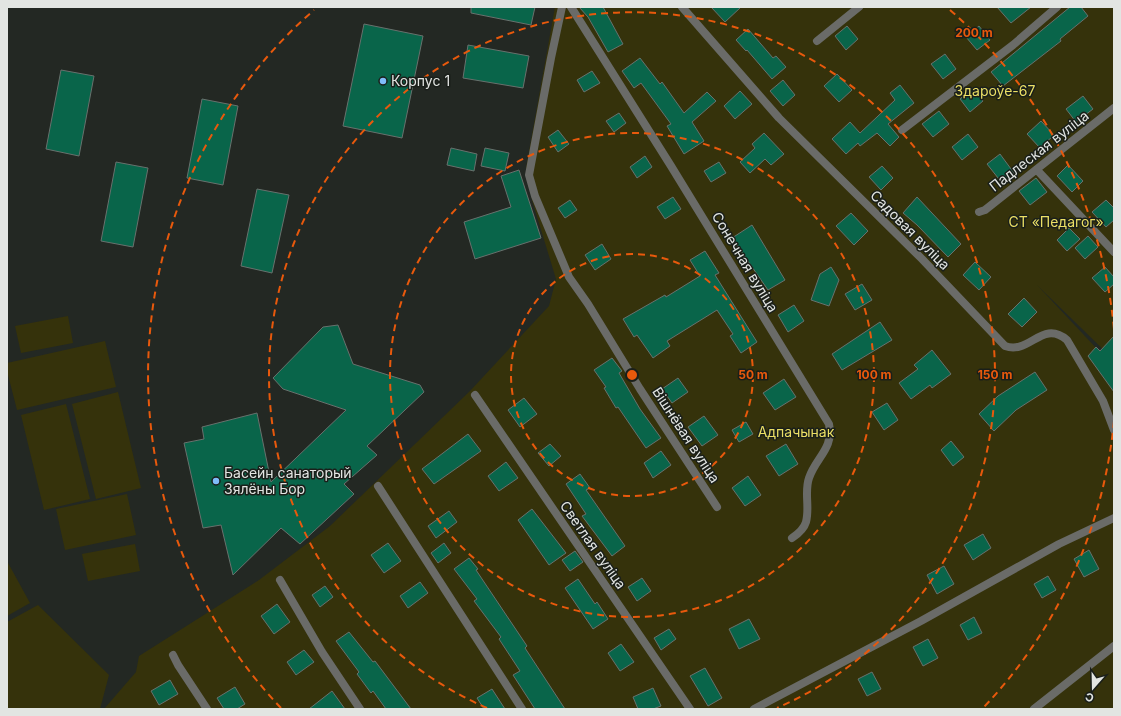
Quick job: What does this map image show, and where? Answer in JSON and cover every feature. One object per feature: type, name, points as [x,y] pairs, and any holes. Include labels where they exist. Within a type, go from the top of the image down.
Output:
[{"type":"street","name":"Вішнёвая вуліца","points":[[562,7],[550,58],[529,175],[535,196],[569,277],[588,304],[640,389],[717,507]]},
{"type":"street","name":"Сонечная вуліца","points":[[571,7],[671,166],[829,424],[831,436],[828,446],[809,478],[806,490],[808,508],[806,523],[799,533],[792,538]]},
{"type":"street","name":"Садовая вуліца","points":[[682,7],[779,118],[922,259],[1005,346],[1018,348],[1044,334],[1051,333],[1060,334],[1067,340],[1103,401],[1114,430]]},
{"type":"street","points":[[817,41],[859,7]]},
{"type":"street","points":[[902,130],[1013,45],[1058,7]]},
{"type":"street","name":"Падлеская вуліца","points":[[979,212],[985,210],[1037,170],[1114,108]]},
{"type":"street","points":[[1037,170],[1114,252]]},
{"type":"street","name":"Светлая вуліца","points":[[475,395],[690,709]]},
{"type":"street","points":[[378,486],[522,709]]},
{"type":"street","points":[[754,709],[921,621],[1059,544],[1114,518]]},
{"type":"street","points":[[280,580],[322,652],[360,709]]},
{"type":"street","points":[[1034,709],[1114,646]]},
{"type":"street","points":[[173,655],[207,709]]},
{"type":"green space","name":"Адпачынак","points":[[555,7],[1114,7],[1114,360],[1037,285],[1114,367],[1114,709],[104,709],[136,672],[139,656],[259,580],[330,526],[470,391],[549,306],[556,279],[532,200],[526,168]]},
{"type":"green space","points":[[68,316],[73,343],[21,353],[15,326]]},
{"type":"green space","points":[[105,341],[116,387],[17,410],[7,371],[7,363]]},
{"type":"green space","points":[[118,392],[141,488],[96,499],[72,404]]},
{"type":"green space","points":[[66,404],[90,499],[44,510],[21,415]]},
{"type":"green space","points":[[127,494],[136,535],[65,550],[56,509]]},
{"type":"green space","points":[[135,544],[140,571],[88,581],[82,554]]},
{"type":"green space","points":[[7,561],[30,603],[7,616]]},
{"type":"green space","points":[[38,605],[109,675],[100,709],[7,709],[7,622]]},
{"type":"building","points":[[471,7],[535,7],[531,25],[471,13]]},
{"type":"building","points":[[579,7],[603,7],[623,44],[608,52],[588,17]]},
{"type":"building","points":[[711,7],[741,7],[725,22]]},
{"type":"building","points":[[997,7],[1031,7],[1011,23]]},
{"type":"building","points":[[1070,7],[1081,7],[1088,16],[1060,39],[1061,41],[1003,86],[991,72]]},
{"type":"building","name":"Корпус 1","points":[[364,24],[423,36],[402,138],[343,126]]},
{"type":"building","points":[[847,26],[858,39],[846,50],[835,36]]},
{"type":"building","points":[[979,26],[990,40],[977,50],[966,37]]},
{"type":"building","points":[[748,29],[773,58],[776,56],[786,67],[772,79],[747,50],[746,51],[736,40]]},
{"type":"building","points":[[468,45],[529,56],[523,88],[463,78]]},
{"type":"building","points":[[945,54],[956,69],[943,79],[931,64]]},
{"type":"building","points":[[640,58],[660,84],[662,82],[684,113],[707,92],[716,101],[692,122],[704,141],[684,154],[667,126],[671,124],[641,83],[634,88],[622,71]]},
{"type":"building","points":[[61,70],[94,76],[79,156],[46,149]]},
{"type":"building","points":[[592,71],[600,83],[584,92],[577,80]]},
{"type":"building","points":[[837,74],[852,90],[839,102],[824,86]]},
{"type":"building","points":[[783,80],[795,95],[783,106],[770,91]]},
{"type":"building","points":[[900,85],[914,103],[888,124],[899,137],[890,146],[877,133],[860,146],[858,143],[846,154],[832,139],[850,122],[860,133],[895,100],[890,93]]},
{"type":"building","points":[[973,88],[983,101],[970,112],[960,99]]},
{"type":"building","points":[[740,91],[752,104],[735,119],[724,106]]},
{"type":"building","points":[[1083,96],[1093,109],[1076,122],[1066,109]]},
{"type":"building","points":[[202,99],[238,106],[223,185],[187,178]]},
{"type":"building","points":[[939,111],[949,124],[933,137],[922,124]]},
{"type":"building","points":[[619,113],[626,123],[614,132],[606,121]]},
{"type":"building","points":[[1041,121],[1054,135],[1040,148],[1027,134]]},
{"type":"building","points":[[558,130],[569,144],[558,152],[548,137]]},
{"type":"building","points":[[764,133],[784,154],[771,165],[765,159],[750,173],[740,162],[755,148],[752,144]]},
{"type":"building","points":[[968,134],[978,147],[962,160],[952,147]]},
{"type":"building","points":[[451,148],[477,154],[474,171],[447,165]]},
{"type":"building","points":[[485,148],[509,153],[505,171],[481,166]]},
{"type":"building","points":[[1000,154],[1014,173],[1002,183],[987,164]]},
{"type":"building","points":[[645,156],[652,167],[637,178],[630,167]]},
{"type":"building","points":[[116,162],[148,168],[133,247],[101,241]]},
{"type":"building","points":[[719,162],[726,173],[711,182],[704,171]]},
{"type":"building","points":[[1068,165],[1083,181],[1072,192],[1057,176]]},
{"type":"building","points":[[882,166],[893,178],[881,190],[869,177]]},
{"type":"building","points":[[519,170],[541,238],[475,259],[464,222],[511,207],[501,176]]},
{"type":"building","points":[[1036,178],[1047,192],[1030,205],[1019,191]]},
{"type":"building","points":[[257,189],[289,195],[272,273],[241,266]]},
{"type":"building","points":[[673,197],[681,209],[665,219],[657,207]]},
{"type":"building","points":[[917,197],[961,244],[948,257],[917,225],[903,213]]},
{"type":"building","points":[[570,200],[577,210],[565,218],[558,208]]},
{"type":"building","points":[[1106,200],[1114,208],[1114,220],[1106,227],[1092,212]]},
{"type":"building","points":[[851,213],[868,231],[854,245],[836,226]]},
{"type":"building","points":[[752,225],[785,280],[768,290],[732,238]]},
{"type":"building","points":[[1069,228],[1080,239],[1067,251],[1057,240]]},
{"type":"building","points":[[1088,236],[1098,247],[1085,259],[1075,248]]},
{"type":"building","points":[[602,244],[611,259],[595,270],[585,255]]},
{"type":"building","points":[[705,251],[719,273],[715,275],[757,342],[741,353],[730,336],[733,334],[717,310],[667,341],[670,346],[653,358],[637,335],[634,337],[623,319],[665,295],[666,297],[700,276],[690,260]]},
{"type":"building","points":[[975,262],[991,277],[979,290],[963,275]]},
{"type":"building","points":[[831,267],[839,280],[829,306],[811,300],[820,274]]},
{"type":"building","points":[[1105,267],[1114,277],[1114,284],[1105,292],[1092,278]]},
{"type":"building","points":[[862,284],[872,300],[855,310],[845,294]]},
{"type":"building","points":[[1024,298],[1037,312],[1022,327],[1008,314]]},
{"type":"building","points":[[794,305],[804,321],[788,332],[778,315]]},
{"type":"building","points":[[880,322],[892,340],[842,370],[832,354]]},
{"type":"building","points":[[338,325],[353,364],[420,385],[424,392],[367,446],[377,455],[344,484],[354,494],[300,544],[281,528],[233,575],[221,525],[203,528],[184,443],[204,439],[202,427],[257,413],[271,482],[346,410],[283,389],[273,378],[323,327]]},
{"type":"building","points":[[1114,336],[1114,392],[1088,356],[1096,347],[1100,351]]},
{"type":"building","points":[[932,350],[951,374],[932,388],[930,385],[911,399],[899,383],[918,369],[914,365]]},
{"type":"building","points":[[612,358],[622,371],[619,373],[640,409],[661,438],[646,448],[618,407],[616,408],[604,388],[606,387],[594,370]]},
{"type":"building","points":[[1035,372],[1047,390],[1016,410],[994,431],[979,414],[998,396]]},
{"type":"building","points":[[678,378],[688,392],[672,403],[662,389]]},
{"type":"building","points":[[784,379],[796,397],[775,410],[763,393]]},
{"type":"building","points":[[524,398],[537,414],[520,427],[508,410]]},
{"type":"building","points":[[887,403],[898,420],[884,430],[872,412]]},
{"type":"building","points":[[704,416],[718,435],[702,446],[688,427]]},
{"type":"building","points":[[746,422],[753,434],[739,442],[732,430]]},
{"type":"building","points":[[468,434],[481,451],[434,484],[422,469]]},
{"type":"building","points":[[951,441],[964,457],[953,466],[941,450]]},
{"type":"building","points":[[550,444],[561,456],[549,466],[538,453]]},
{"type":"building","points":[[786,444],[798,464],[779,476],[766,456]]},
{"type":"building","points":[[661,451],[671,465],[653,478],[644,463]]},
{"type":"building","points":[[506,462],[518,478],[499,491],[488,476]]},
{"type":"building","points":[[580,474],[590,488],[586,490],[625,546],[612,556],[582,516],[586,514],[566,484]]},
{"type":"building","points":[[748,476],[761,495],[745,506],[732,488]]},
{"type":"building","points":[[532,509],[566,553],[549,565],[518,520]]},
{"type":"building","points":[[449,511],[457,522],[436,538],[428,526]]},
{"type":"building","points":[[983,534],[991,548],[973,560],[964,545]]},
{"type":"building","points":[[388,543],[401,561],[384,573],[371,555]]},
{"type":"building","points":[[444,543],[451,553],[438,563],[431,553]]},
{"type":"building","points":[[1089,550],[1099,569],[1084,577],[1074,559]]},
{"type":"building","points":[[575,551],[583,562],[570,571],[562,560]]},
{"type":"building","points":[[469,558],[478,569],[476,570],[527,646],[525,648],[565,709],[535,709],[513,675],[520,671],[499,639],[501,637],[474,601],[477,599],[454,569]]},
{"type":"building","points":[[944,566],[954,584],[937,594],[927,575]]},
{"type":"building","points":[[1048,576],[1056,590],[1042,598],[1034,584]]},
{"type":"building","points":[[642,578],[651,591],[637,601],[628,587]]},
{"type":"building","points":[[578,579],[595,604],[597,602],[608,619],[593,629],[565,588]]},
{"type":"building","points":[[420,582],[428,593],[408,608],[400,596]]},
{"type":"building","points":[[325,586],[333,597],[320,607],[312,595]]},
{"type":"building","points":[[277,604],[290,622],[274,634],[261,616]]},
{"type":"building","points":[[974,617],[982,633],[968,640],[960,625]]},
{"type":"building","points":[[749,619],[760,639],[739,649],[729,629]]},
{"type":"building","points":[[669,629],[676,639],[661,650],[654,638]]},
{"type":"building","points":[[349,632],[373,662],[375,661],[411,709],[386,709],[373,691],[371,693],[357,674],[359,672],[336,641]]},
{"type":"building","points":[[928,639],[938,658],[923,666],[913,647]]},
{"type":"building","points":[[621,644],[634,662],[620,671],[608,653]]},
{"type":"building","points":[[304,650],[314,662],[296,675],[287,662]]},
{"type":"building","points":[[705,668],[722,698],[708,706],[690,676]]},
{"type":"building","points":[[872,672],[881,689],[867,696],[858,679]]},
{"type":"building","points":[[170,680],[178,694],[159,705],[151,691]]},
{"type":"building","points":[[235,687],[245,704],[237,709],[224,709],[217,698]]},
{"type":"building","points":[[653,688],[661,706],[653,709],[638,709],[633,697]]},
{"type":"building","points":[[492,689],[505,709],[484,709],[477,698]]},
{"type":"building","points":[[332,691],[345,709],[309,709]]},
{"type":"place","name":"Корпус 1","points":[[383,81]]},
{"type":"place","name":"Басейн санаторый Зялёны Бор","points":[[216,481]]},
{"type":"park label","name":"Здароўе-67","points":[[995,91]]},
{"type":"park label","name":"СТ «Педагог»","points":[[1056,222]]}]
